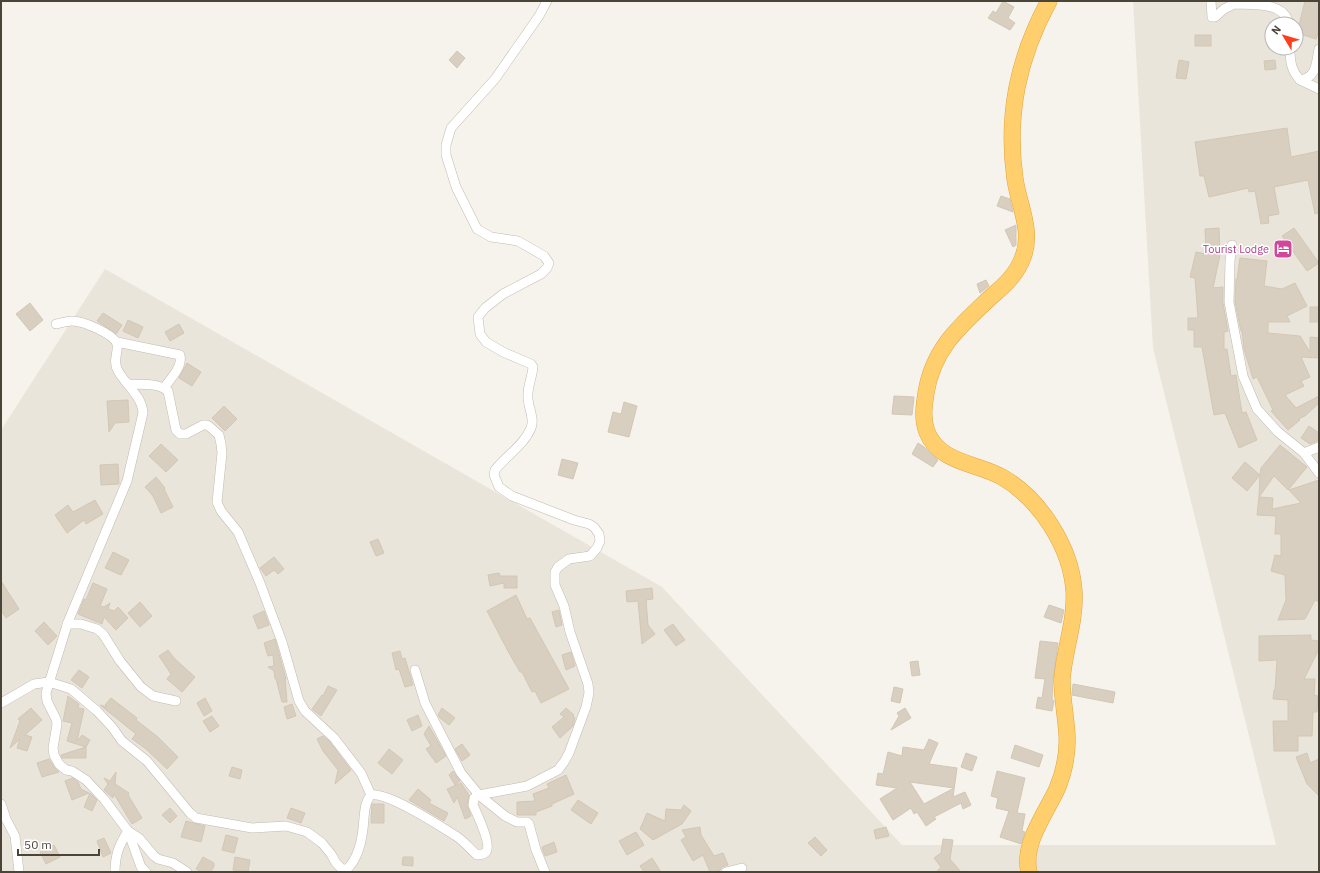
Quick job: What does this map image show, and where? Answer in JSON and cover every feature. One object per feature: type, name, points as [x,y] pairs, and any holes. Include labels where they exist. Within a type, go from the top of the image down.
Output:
[{"type":"highway","points":[[1029,872],[1028,849],[1058,786],[1065,764],[1067,738],[1062,682],[1073,614],[1074,594],[1072,574],[1062,547],[1043,513],[1025,494],[1001,476],[954,459],[935,445],[928,434],[925,424],[924,406],[932,368],[951,335],[1013,276],[1026,249],[1027,230],[1016,182],[1013,159],[1012,130],[1014,104],[1022,67],[1039,20],[1049,1]]},
{"type":"street","points":[[370,794],[387,797],[409,808],[457,837],[477,855],[482,855],[488,848],[473,800],[475,797],[527,786],[558,770],[569,753],[586,707],[589,693],[588,684],[554,579],[555,572],[558,567],[568,559],[590,556],[597,548],[600,541],[599,534],[594,527],[589,524],[574,520],[512,496],[499,487],[494,475],[495,470],[520,444],[531,427],[533,421],[529,411],[527,396],[532,367],[530,364],[503,352],[486,342],[480,334],[478,324],[478,317],[485,308],[503,294],[541,274],[549,263],[544,256],[518,241],[491,237],[477,229],[456,187],[446,156],[446,145],[451,128],[495,80],[539,16],[547,1]]},
{"type":"street","points":[[1211,1],[1212,17],[1215,17],[1230,5],[1234,4],[1266,6],[1279,10],[1285,16]]},
{"type":"street","points":[[1300,80],[1307,79],[1313,73],[1319,49]]},
{"type":"street","points":[[1290,56],[1290,62],[1294,74],[1300,80],[1319,89]]},
{"type":"street","points":[[1232,245],[1228,302],[1243,376],[1257,409],[1278,432],[1304,453],[1319,473]]},
{"type":"street","points":[[56,324],[71,321],[82,322],[109,336],[117,342],[180,355],[181,359],[178,368],[164,388]]},
{"type":"street","points":[[117,342],[117,370],[143,406],[143,413],[127,480],[67,624],[46,693],[47,701],[57,724],[53,748],[54,756],[59,764],[66,770],[72,771],[86,780],[104,799],[128,832],[141,867],[146,872]]},
{"type":"street","points":[[1,704],[34,684],[49,682],[71,689],[97,711],[112,727],[122,741],[147,761],[190,813],[196,818],[252,828],[286,826],[307,832],[322,843],[340,868],[346,870],[356,857],[361,840],[366,805],[370,794],[361,773],[334,738],[306,711],[299,701],[282,642],[260,583],[238,532],[221,511],[217,502],[222,453],[219,435],[207,425],[203,425],[186,434],[180,434],[176,430],[168,391],[154,385],[128,384]]},
{"type":"street","points":[[1304,453],[1319,447]]},
{"type":"street","points":[[67,624],[81,624],[97,629],[103,634],[120,661],[141,687],[153,696],[176,701]]},
{"type":"street","points":[[414,670],[425,703],[443,742],[461,774],[479,795],[511,819],[520,823],[527,822],[529,824],[536,850],[545,872]]},
{"type":"street","points":[[1,804],[6,819],[15,836],[19,872]]},
{"type":"street","points":[[115,872],[119,844],[128,832]]},
{"type":"street","points":[[128,832],[139,838],[158,859],[173,863],[186,872]]},
{"type":"street","points":[[726,872],[742,868]]},
{"type":"shaded area","points":[[1133,1],[1319,1],[1319,872],[1,872],[1,430],[105,269],[662,587],[902,845],[1276,845],[1153,348]]},
{"type":"building","points":[[1003,1],[1014,7],[1008,18],[1015,23],[1010,30],[988,18],[993,11],[996,13]]},
{"type":"building","points":[[1305,1],[1319,1],[1319,30],[1316,39],[1304,35],[1304,16],[1301,16]]},
{"type":"building","points":[[1195,35],[1211,35],[1211,46],[1195,46]]},
{"type":"building","points":[[457,51],[465,58],[457,68],[449,60]]},
{"type":"building","points":[[1179,60],[1189,62],[1186,79],[1176,78]]},
{"type":"building","points":[[1275,60],[1276,69],[1265,70],[1264,61]]},
{"type":"building","points":[[1287,128],[1291,157],[1319,151],[1319,213],[1315,214],[1308,180],[1274,187],[1279,214],[1268,216],[1269,223],[1261,224],[1255,191],[1249,192],[1248,188],[1209,197],[1204,176],[1200,176],[1195,142]]},
{"type":"building","points":[[1001,196],[1010,199],[1013,212],[997,206]]},
{"type":"building","points":[[1016,225],[1016,245],[1013,247],[1005,230]]},
{"type":"building","points":[[1219,228],[1220,255],[1213,288],[1223,287],[1223,303],[1228,331],[1224,332],[1224,349],[1227,349],[1231,376],[1236,375],[1242,413],[1246,412],[1257,440],[1239,448],[1225,413],[1214,415],[1202,347],[1194,347],[1194,330],[1188,330],[1188,318],[1198,318],[1195,278],[1190,277],[1196,252],[1206,254],[1205,229]]},
{"type":"building","name":"Tourist Lodge","points":[[1294,228],[1319,263],[1307,271],[1282,236]]},
{"type":"building","points":[[1240,258],[1267,261],[1264,286],[1282,289],[1295,283],[1307,306],[1287,316],[1290,322],[1268,322],[1268,333],[1300,336],[1310,352],[1310,337],[1319,338],[1319,358],[1301,357],[1310,377],[1301,381],[1304,386],[1285,395],[1296,408],[1319,396],[1319,403],[1305,416],[1298,419],[1300,420],[1288,430],[1271,411],[1273,410],[1257,377],[1253,379],[1244,349],[1242,331],[1235,302],[1236,279]]},
{"type":"building","points":[[986,280],[989,286],[980,293],[977,284]]},
{"type":"building","points":[[30,303],[43,320],[30,331],[16,314]]},
{"type":"building","points":[[1310,307],[1319,307],[1319,322],[1310,322]]},
{"type":"building","points":[[103,313],[122,325],[116,334],[97,321]]},
{"type":"building","points":[[128,320],[143,327],[138,338],[123,331]]},
{"type":"building","points":[[179,324],[184,333],[170,341],[165,332]]},
{"type":"building","points":[[187,363],[201,372],[192,386],[179,378]]},
{"type":"building","points":[[894,396],[914,397],[912,415],[892,414]]},
{"type":"building","points":[[128,400],[129,422],[115,423],[109,432],[107,401]]},
{"type":"building","points":[[624,402],[637,406],[629,437],[608,432],[613,412],[621,414]]},
{"type":"building","points":[[224,406],[237,419],[225,431],[212,418]]},
{"type":"building","points":[[1309,426],[1319,433],[1319,438],[1317,441],[1310,444],[1301,438]]},
{"type":"building","points":[[918,443],[938,460],[933,467],[912,454]]},
{"type":"building","points":[[161,444],[178,460],[166,472],[149,456]]},
{"type":"building","points":[[1280,445],[1307,467],[1288,490],[1274,476],[1259,497],[1261,468]]},
{"type":"building","points":[[562,459],[578,463],[573,479],[558,475]]},
{"type":"building","points":[[1245,462],[1260,475],[1247,491],[1232,478]]},
{"type":"building","points":[[118,464],[119,484],[101,485],[100,465]]},
{"type":"building","points":[[156,477],[165,488],[164,489],[173,507],[161,513],[153,496],[145,487]]},
{"type":"building","points":[[1319,480],[1319,602],[1315,600],[1305,619],[1278,620],[1286,600],[1285,575],[1271,571],[1275,555],[1281,556],[1281,534],[1275,534],[1276,516],[1257,515],[1259,497],[1273,498],[1272,509],[1301,503],[1289,490]]},
{"type":"building","points":[[95,500],[103,514],[86,524],[84,520],[67,533],[55,515],[68,505],[73,512]]},
{"type":"building","points":[[378,539],[384,553],[376,556],[370,542]]},
{"type":"building","points":[[113,552],[129,560],[121,575],[105,568]]},
{"type":"building","points":[[274,557],[284,569],[278,574],[274,570],[266,576],[260,568]]},
{"type":"building","points":[[499,573],[500,576],[517,576],[517,588],[504,588],[504,583],[490,586],[488,575]]},
{"type":"building","points":[[1,581],[19,609],[6,618],[1,610]]},
{"type":"building","points":[[93,583],[107,589],[100,606],[104,607],[110,603],[108,609],[114,611],[118,607],[128,618],[116,630],[104,617],[102,624],[78,614]]},
{"type":"building","points":[[652,588],[653,599],[646,600],[648,625],[655,634],[642,644],[638,601],[627,602],[626,591]]},
{"type":"building","points":[[516,595],[527,619],[530,618],[569,689],[541,703],[535,691],[532,692],[522,672],[520,672],[487,611]]},
{"type":"building","points":[[140,602],[152,616],[140,627],[128,613]]},
{"type":"building","points":[[1049,605],[1064,610],[1061,623],[1044,617]]},
{"type":"building","points":[[559,610],[562,625],[556,627],[552,612]]},
{"type":"building","points":[[264,611],[269,625],[258,629],[253,616]]},
{"type":"building","points":[[44,622],[57,636],[48,645],[35,631]]},
{"type":"building","points":[[673,624],[685,640],[676,646],[664,630]]},
{"type":"building","points":[[1311,635],[1311,640],[1319,641],[1319,649],[1304,679],[1315,679],[1314,695],[1318,696],[1317,712],[1313,712],[1312,736],[1298,736],[1298,751],[1274,751],[1273,721],[1288,721],[1288,700],[1273,699],[1277,660],[1259,661],[1259,636]]},
{"type":"building","points":[[275,639],[286,679],[285,678],[287,702],[282,702],[274,671],[268,667],[274,666],[273,655],[268,656],[264,643]]},
{"type":"building","points":[[1040,641],[1058,643],[1053,679],[1052,699],[1054,701],[1052,711],[1036,708],[1038,697],[1042,698],[1045,679],[1035,678]]},
{"type":"building","points":[[168,650],[174,658],[195,677],[182,692],[167,679],[171,674],[159,656]]},
{"type":"building","points":[[400,651],[402,659],[405,658],[413,685],[405,687],[399,669],[396,670],[392,653]]},
{"type":"building","points":[[571,652],[575,666],[566,670],[562,655]]},
{"type":"building","points":[[918,661],[920,675],[912,676],[910,662]]},
{"type":"building","points":[[79,670],[89,677],[82,688],[71,680]]},
{"type":"building","points":[[1073,684],[1115,692],[1113,703],[1072,695]]},
{"type":"building","points":[[328,686],[337,690],[321,716],[312,709],[322,695],[323,696]]},
{"type":"building","points":[[894,687],[903,689],[900,703],[891,701]]},
{"type":"building","points":[[68,696],[79,704],[78,708],[84,709],[77,741],[82,735],[90,740],[86,747],[67,741],[72,723],[63,721]]},
{"type":"building","points":[[111,698],[137,718],[136,720],[158,737],[178,757],[167,769],[146,749],[132,739],[136,734],[100,705],[107,707],[105,705]]},
{"type":"building","points":[[205,698],[212,711],[204,716],[197,703]]},
{"type":"building","points":[[292,704],[296,716],[287,719],[284,707]]},
{"type":"building","points":[[31,708],[42,720],[25,735],[32,737],[27,751],[17,748],[20,739],[10,748],[20,721],[18,719]]},
{"type":"building","points":[[442,708],[455,718],[449,725],[438,715]]},
{"type":"building","points":[[566,708],[574,715],[573,716],[575,718],[573,726],[560,738],[552,727],[564,717],[560,714]]},
{"type":"building","points":[[905,708],[911,718],[891,730],[899,716],[897,713]]},
{"type":"building","points":[[418,715],[422,726],[412,731],[407,720]]},
{"type":"building","points":[[212,716],[219,726],[210,732],[203,721]]},
{"type":"building","points":[[429,726],[446,756],[436,763],[426,749],[431,746],[424,734]]},
{"type":"building","points":[[323,736],[330,742],[351,770],[335,784],[338,770],[323,751],[317,739]]},
{"type":"building","points":[[929,739],[938,743],[929,764],[957,768],[953,797],[965,792],[971,805],[963,809],[961,803],[934,817],[936,819],[926,826],[917,812],[914,814],[911,808],[893,820],[880,799],[897,788],[876,785],[878,773],[883,774],[888,752],[902,756],[903,747],[924,750]],"holes":[[[910,782],[954,788],[924,804]]]},
{"type":"building","points":[[462,744],[470,755],[462,761],[455,749]]},
{"type":"building","points":[[1015,745],[1043,755],[1039,767],[1011,758]]},
{"type":"building","points":[[86,747],[86,758],[62,758],[61,755]]},
{"type":"building","points":[[389,749],[403,760],[392,774],[378,763]]},
{"type":"building","points":[[966,753],[977,757],[972,771],[961,767]]},
{"type":"building","points":[[1307,753],[1310,763],[1319,759],[1319,796],[1307,784],[1296,757]]},
{"type":"building","points":[[49,759],[59,772],[42,777],[37,763]]},
{"type":"building","points":[[232,767],[242,770],[240,779],[229,776]]},
{"type":"building","points":[[453,771],[460,781],[455,785],[449,775]]},
{"type":"building","points":[[997,771],[1025,778],[1017,813],[1025,814],[1022,831],[1025,832],[1021,844],[1000,837],[1009,811],[996,808],[998,798],[991,796]]},
{"type":"building","points":[[116,772],[115,784],[129,793],[128,795],[142,818],[132,824],[114,794],[113,798],[104,790],[108,784],[104,778],[110,781]]},
{"type":"building","points":[[566,775],[574,794],[552,804],[552,806],[536,812],[536,815],[517,815],[517,802],[535,801],[533,794],[549,788],[547,784]]},
{"type":"building","points":[[73,778],[78,782],[81,789],[89,793],[72,800],[65,781]]},
{"type":"building","points":[[461,783],[469,795],[467,805],[471,816],[465,819],[457,797],[454,803],[447,789]]},
{"type":"building","points":[[418,789],[431,800],[429,803],[448,813],[444,821],[409,800]]},
{"type":"building","points":[[90,793],[97,800],[92,811],[84,807]]},
{"type":"building","points":[[578,800],[598,813],[591,824],[571,810]]},
{"type":"building","points":[[372,804],[384,804],[384,823],[371,823]]},
{"type":"building","points":[[684,805],[691,811],[682,824],[653,840],[640,829],[647,813],[665,821],[666,809],[681,810]]},
{"type":"building","points":[[170,808],[177,816],[170,823],[162,815]]},
{"type":"building","points":[[291,808],[305,813],[301,823],[287,818]]},
{"type":"building","points":[[186,821],[205,826],[201,842],[181,837]]},
{"type":"building","points":[[700,827],[701,835],[714,856],[723,853],[728,865],[715,872],[710,872],[703,855],[693,861],[681,840],[686,837],[682,830]]},
{"type":"building","points":[[886,827],[889,836],[876,839],[874,830]]},
{"type":"building","points":[[636,832],[644,845],[627,855],[619,841]]},
{"type":"building","points":[[226,835],[238,838],[234,853],[222,850]]},
{"type":"building","points":[[815,837],[827,850],[821,856],[808,843]]},
{"type":"building","points":[[104,838],[111,853],[103,857],[97,841]]},
{"type":"building","points":[[943,839],[953,840],[950,859],[961,872],[936,872],[941,867],[934,858],[941,853]]},
{"type":"building","points":[[554,842],[557,852],[545,856],[542,847]]},
{"type":"building","points":[[54,845],[60,857],[46,864],[40,852]]},
{"type":"building","points":[[203,857],[214,863],[214,867],[210,872],[202,872],[196,869]]},
{"type":"building","points":[[235,857],[250,860],[248,872],[233,870]]},
{"type":"building","points":[[403,857],[413,857],[413,866],[402,865]]},
{"type":"building","points":[[652,858],[661,872],[644,872],[640,866]]},
{"type":"place","name":"Tourist Lodge","points":[[1283,249]]}]
